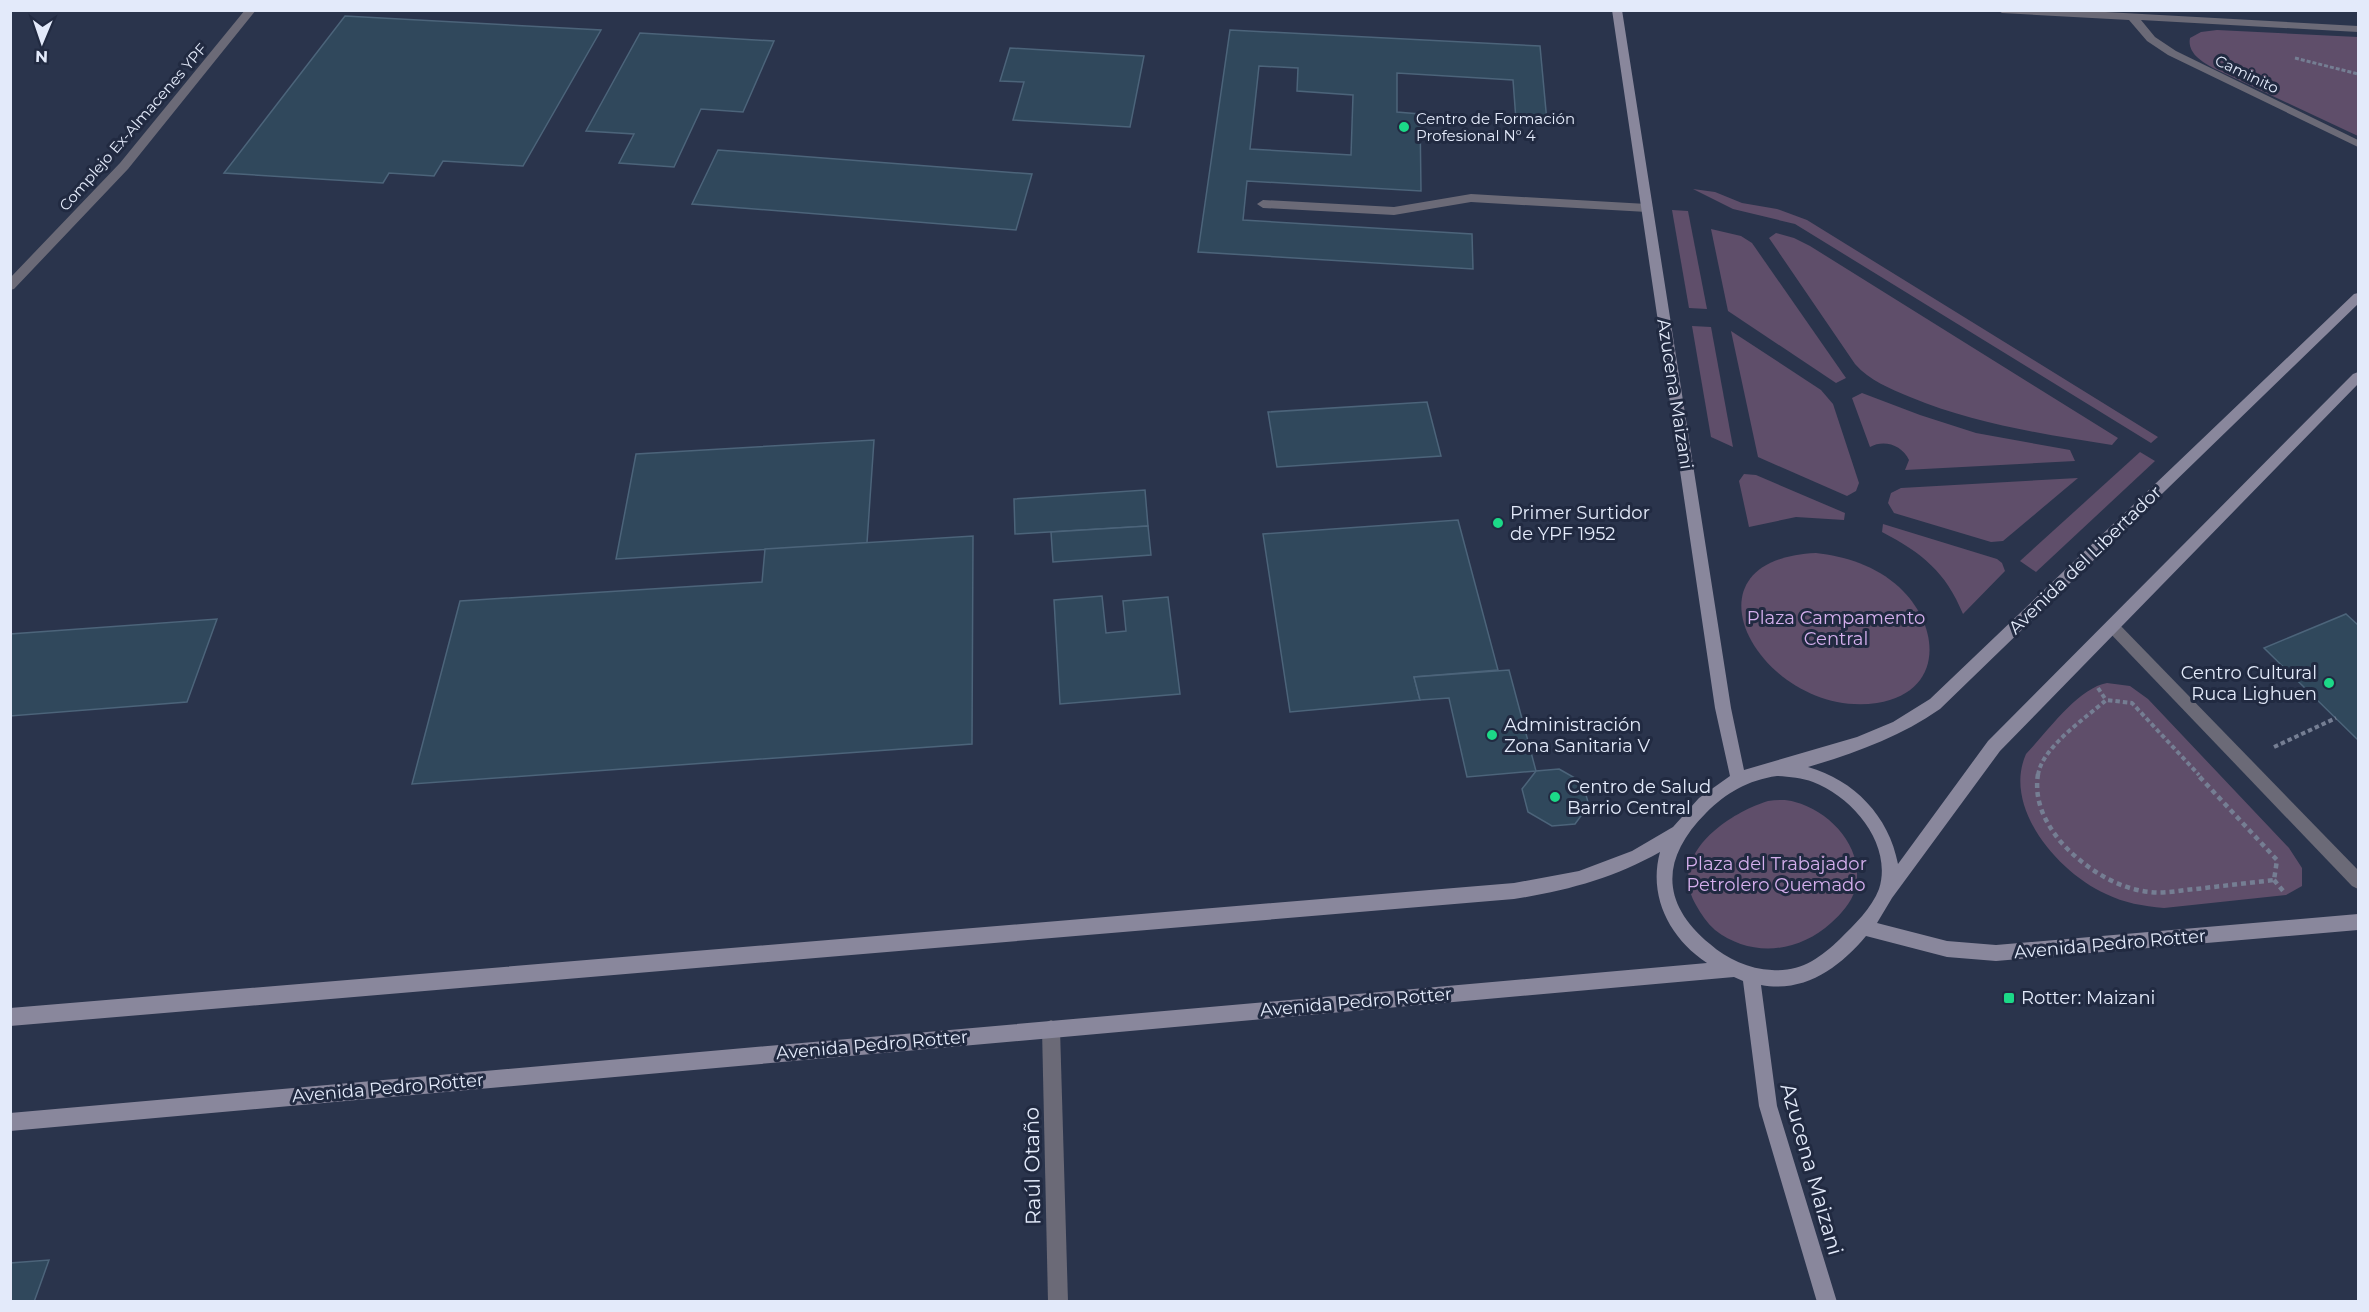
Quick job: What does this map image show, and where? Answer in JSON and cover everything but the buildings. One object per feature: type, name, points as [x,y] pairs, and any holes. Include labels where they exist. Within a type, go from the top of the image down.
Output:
[{"type":"main road","name":"Azucena Maizani","points":[[1617,10],[1723,708],[1738,777]]},
{"type":"main road","name":"Avenida del Libertador","points":[[2358,297],[1927,711],[1901,728],[1880,737],[1777,769],[1738,777],[1701,807],[1676,833],[1664,860],[1663,874],[1669,906],[1683,929],[1695,943],[1717,960],[1743,972],[1787,978],[1818,968],[1833,957],[1863,927],[1882,903],[1887,892],[1994,746],[2358,377]]},
{"type":"main road","name":"Avenida del Libertador","points":[[1777,769],[1806,773],[1820,778],[1859,804],[1878,827],[1888,853],[1891,867],[1887,892]]},
{"type":"main road","points":[[10,1017],[1514,891],[1576,881],[1649,851],[1676,833]]},
{"type":"main road","name":"Avenida Pedro Rotter","points":[[1863,927],[1947,949],[1996,953],[2358,922]]},
{"type":"main road","name":"Azucena Maizani","points":[[1743,972],[1768,1106],[1827,1302]]},
{"type":"main road","name":"Avenida Pedro Rotter","points":[[10,1122],[1051,1029],[1743,972]]},
{"type":"street","name":"Complejo Ex-Almacenes YPF","points":[[10,286],[124,166],[251,10]]},
{"type":"street","points":[[2002,10],[2358,29]]},
{"type":"street","name":"Caminito","points":[[2132,17],[2151,39],[2177,56],[2358,144]]},
{"type":"street","points":[[1263,204],[1394,211],[1471,198],[1647,208]]},
{"type":"street","points":[[2112,626],[2358,881]]},
{"type":"street","name":"Raúl Otaño","points":[[1051,1029],[1058,1302]]},
{"type":"path","points":[[2293,57],[2358,74]]},
{"type":"path","points":[[2096,685],[2106,700],[2132,703],[2277,860],[2274,880],[2286,895]]},
{"type":"path","points":[[2106,700],[2039,765],[2036,783],[2039,803],[2054,833],[2066,849],[2097,875],[2132,890],[2149,892],[2274,880]]},
{"type":"path","points":[[2243,761],[2336,718]]},
{"type":"green space","points":[[2217,30],[2358,37],[2358,136],[2200,60],[2193,53],[2190,38],[2201,32]]},
{"type":"green space","points":[[1693,189],[1715,192],[1742,203],[1777,209],[1807,220],[2158,437],[2151,443],[1795,224],[1733,209]]},
{"type":"green space","points":[[1672,210],[1688,211],[1707,309],[1689,308]]},
{"type":"green space","points":[[1711,229],[1741,236],[1752,243],[1846,378],[1836,383],[1728,311]]},
{"type":"green space","points":[[1776,233],[1810,246],[2118,438],[2112,445],[1984,421],[1935,406],[1873,380],[1855,364],[1769,238]]},
{"type":"green space","points":[[1692,326],[1711,327],[1733,447],[1711,437]]},
{"type":"green space","points":[[1731,331],[1821,390],[1833,404],[1859,483],[1856,491],[1847,496],[1758,457]]},
{"type":"green space","points":[[1862,393],[1976,433],[2070,450],[2075,461],[1905,470],[1909,460],[1897,447],[1881,444],[1870,447],[1852,398]]},
{"type":"green space","points":[[2140,452],[2155,461],[2036,572],[2020,561]]},
{"type":"green space","points":[[1744,474],[1756,475],[1845,513],[1844,520],[1796,517],[1749,527],[1739,481]]},
{"type":"green space","points":[[2078,478],[2003,541],[1991,542],[1894,513],[1888,503],[1891,493],[1901,488]]},
{"type":"green space","name":"Plaza Campamento Central","points":[[1883,524],[1997,559],[2002,563],[2005,571],[1963,614],[1949,586],[1940,575],[1921,556],[1882,532]]},
{"type":"green space","name":"Plaza Campamento Central","points":[[1816,553],[1849,560],[1880,573],[1899,587],[1913,603],[1923,620],[1928,638],[1929,655],[1925,672],[1915,686],[1899,696],[1877,703],[1836,702],[1799,688],[1770,665],[1749,637],[1741,608],[1748,582],[1772,562]]},
{"type":"green space","points":[[2107,683],[2130,686],[2148,699],[2289,848],[2302,868],[2302,886],[2286,895],[2156,907],[2127,902],[2106,894],[2070,871],[2054,855],[2039,836],[2028,816],[2022,796],[2021,775],[2026,754],[2074,702],[2085,693]]},
{"type":"green space","name":"Plaza del Trabajador Petrolero Quemado","points":[[1768,801],[1795,802],[1822,814],[1843,835],[1851,847],[1857,875],[1851,899],[1842,912],[1818,933],[1789,946],[1759,948],[1729,939],[1715,930],[1707,921],[1696,905],[1689,887],[1689,869],[1695,854],[1720,826],[1752,807]]},
{"type":"place","name":"Centro de Formación Profesional N° 4","points":[[1404,127]]},
{"type":"place","name":"Primer Surtidor de YPF 1952","points":[[1498,523]]},
{"type":"place","name":"Centro Cultural Ruca Lighuen","points":[[2329,683]]},
{"type":"place","name":"Administración Zona Sanitaria V","points":[[1492,735]]},
{"type":"place","name":"Centro de Salud Barrio Central","points":[[1555,797]]},
{"type":"place","name":"Rotter: Maizani","points":[[2009,998]]}]
